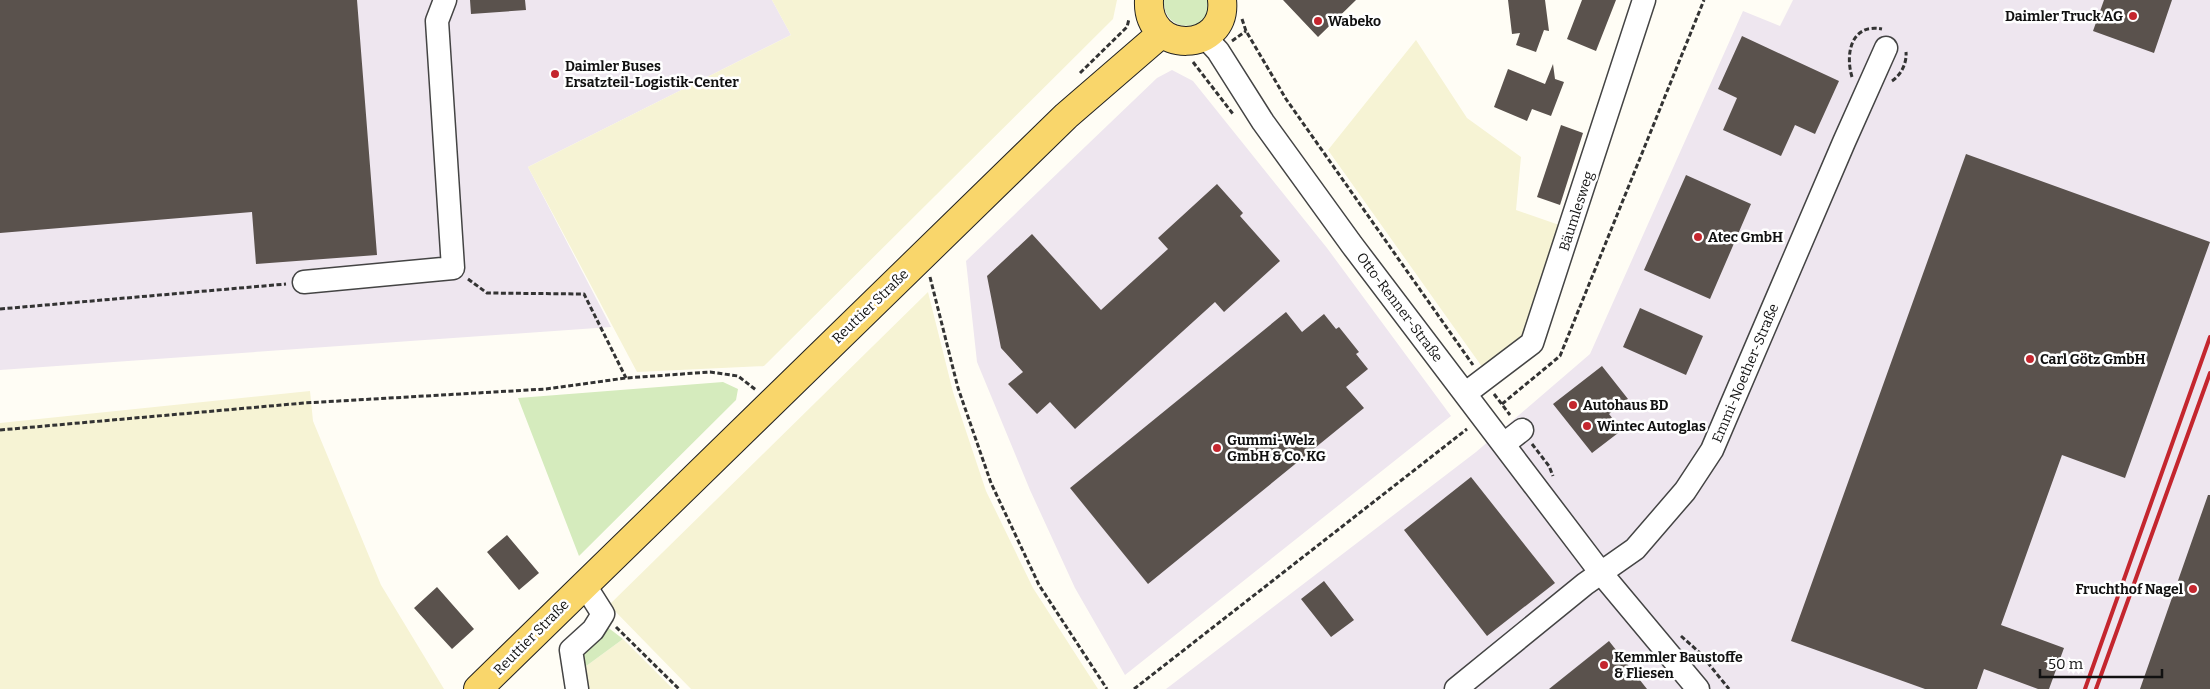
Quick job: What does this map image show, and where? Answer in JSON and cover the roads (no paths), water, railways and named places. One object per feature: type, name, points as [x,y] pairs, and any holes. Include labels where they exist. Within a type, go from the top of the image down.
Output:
[{"type":"main road","points":[[1148,0],[1150,16],[1162,33],[1182,42],[1204,36],[1218,23],[1222,15],[1222,0]]},
{"type":"main road","name":"Reuttier Straße","points":[[478,689],[1059,122],[1162,33]]},
{"type":"street","points":[[304,282],[453,268],[437,21],[446,0]]},
{"type":"street","name":"Bäumlesweg","points":[[1466,394],[1532,343],[1644,0]]},
{"type":"street","name":"Otto-Renner-Straße","points":[[1204,36],[1218,51],[1264,122],[1346,237],[1601,573],[1698,689]]},
{"type":"street","name":"Emmi-Noether-Straße","points":[[1601,573],[1635,549],[1686,491],[1712,450],[1886,48]]},
{"type":"street","points":[[1504,444],[1522,430]]},
{"type":"street","points":[[1456,689],[1601,573]]},
{"type":"street","points":[[577,689],[571,650],[593,630],[603,614],[584,584]]},
{"type":"railway","points":[[2085,689],[2210,337]]},
{"type":"railway","points":[[2096,689],[2210,373]]},
{"type":"place","name":"Daimler Truck AG","points":[[2133,16]]},
{"type":"place","name":"Wabeko","points":[[1318,21]]},
{"type":"place","name":"Daimler Buses Ersatzteil-Logistik-Center","points":[[555,74]]},
{"type":"place","name":"Atec GmbH","points":[[1698,237]]},
{"type":"place","name":"Carl Götz GmbH","points":[[2030,359]]},
{"type":"place","name":"Autohaus BD","points":[[1573,405]]},
{"type":"place","name":"Wintec Autoglas","points":[[1587,426]]},
{"type":"place","name":"Gummi-Welz GmbH & Co. KG","points":[[1217,448]]},
{"type":"place","name":"Fruchthof Nagel","points":[[2193,589]]},
{"type":"place","name":"Kemmler Baustoffe & Fliesen","points":[[1604,665]]}]
